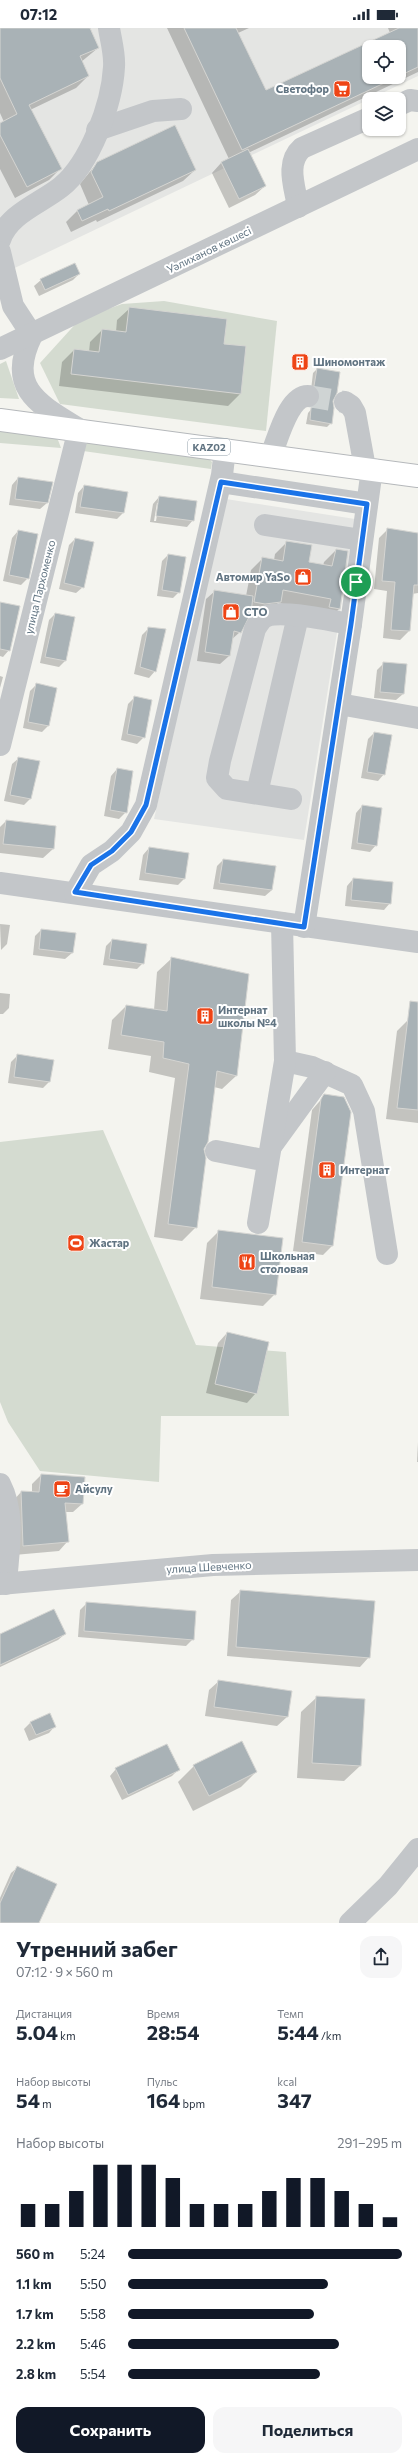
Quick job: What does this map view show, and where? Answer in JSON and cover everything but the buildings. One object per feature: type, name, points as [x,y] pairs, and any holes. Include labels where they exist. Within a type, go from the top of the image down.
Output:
[{"type":"highway","name":"KАZ02","points":[[0,420],[79,429],[418,476]]},
{"type":"street","points":[[79,429],[41,406],[27,387],[22,369],[22,360],[32,335],[13,306],[1,237],[18,217],[61,187],[72,175],[86,155],[111,94],[114,66],[109,28]]},
{"type":"street","points":[[406,101],[410,100],[418,101]]},
{"type":"street","points":[[97,130],[153,112],[181,109]]},
{"type":"street","points":[[298,207],[291,163],[294,155],[302,148],[362,121]]},
{"type":"street","name":"Уәлиханов көшесі","points":[[0,349],[418,149]]},
{"type":"street","points":[[271,455],[292,404],[298,398],[308,396]]},
{"type":"street","points":[[304,927],[351,624],[367,504],[369,468],[355,412],[351,406],[345,402]]},
{"type":"street","name":"улица Пархоменко","points":[[0,745],[74,457],[79,429]]},
{"type":"street","points":[[75,892],[91,865],[112,851],[131,832],[146,805],[221,482],[225,449]]},
{"type":"street","points":[[221,482],[367,504]]},
{"type":"street","points":[[265,525],[362,540]]},
{"type":"street","points":[[291,799],[227,789],[218,778],[220,761],[255,629],[261,619],[267,616],[298,616],[351,624]]},
{"type":"street","points":[[257,794],[298,616]]},
{"type":"street","points":[[339,704],[418,718]]},
{"type":"street","points":[[0,883],[75,892],[304,927],[418,942]]},
{"type":"street","points":[[258,1223],[285,1061],[282,923]]},
{"type":"street","points":[[285,1061],[325,1072],[352,1085],[364,1110],[387,1254]]},
{"type":"street","points":[[269,1155],[325,1072]]},
{"type":"street","points":[[216,1151],[269,1155]]},
{"type":"street","points":[[0,1484],[5,1495],[10,1523],[3,1584]]},
{"type":"street","name":"улица Шевченко","points":[[3,1584],[213,1565],[418,1560]]},
{"type":"street","points":[[350,1923],[388,1886],[418,1849]]},
{"type":"shaded area","points":[[0,28],[418,28],[418,76],[406,82],[406,40],[362,40],[362,84],[401,84],[384,92],[362,92],[362,103],[0,275]]},
{"type":"shaded area","points":[[164,301],[277,321],[266,431],[60,404],[40,363],[80,319],[122,304]]},
{"type":"shaded area","points":[[6,361],[19,399],[0,398],[0,364]]},
{"type":"shaded area","points":[[0,431],[52,436],[58,440],[61,448],[0,443]]},
{"type":"shaded area","points":[[84,441],[208,458],[212,462],[211,469],[83,451]]},
{"type":"shaded area","points":[[226,499],[355,519],[304,840],[154,819]]},
{"type":"shaded area","name":"Жастар","points":[[103,1130],[196,1345],[286,1352],[289,1416],[161,1416],[159,1482],[40,1471],[8,1422],[0,1402],[0,1142]]},
{"type":"tunnel","points":[[308,396],[345,402]]},
{"type":"place","name":"Светофор","points":[[342,89]]},
{"type":"place","name":"Шиномонтаж","points":[[300,362]]},
{"type":"place","name":"Автомир YaSo","points":[[303,577]]},
{"type":"place","name":"СТО","points":[[231,612]]},
{"type":"place","name":"Интернат школы №4","points":[[205,1016]]},
{"type":"place","name":"Интернат","points":[[327,1170]]},
{"type":"place","name":"Жастар","points":[[76,1243]]},
{"type":"place","name":"Школьная столовая","points":[[247,1262]]},
{"type":"place","name":"Айсулу","points":[[62,1489]]},
{"type":"route","points":[[221,482],[367,504],[356,582],[339,704],[304,927],[75,892],[91,865],[112,851],[131,832],[142,816],[146,805],[221,482]]}]
